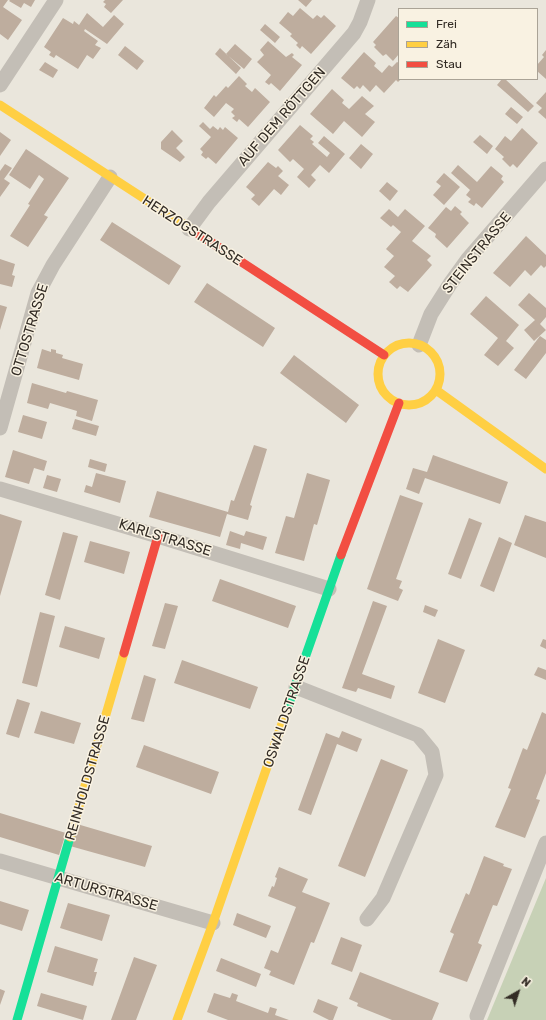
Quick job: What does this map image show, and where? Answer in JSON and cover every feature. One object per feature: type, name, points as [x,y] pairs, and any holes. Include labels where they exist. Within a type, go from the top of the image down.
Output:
[{"type":"street","points":[[0,85],[56,0]]},
{"type":"street","name":"AUF DEM RÖTTGEN","points":[[189,229],[214,196],[354,32],[360,22],[368,0]]},
{"type":"street","name":"HERZOGSTRASSE","points":[[0,105],[384,355]]},
{"type":"street","name":"STEINSTRASSE","points":[[419,345],[431,314],[468,259],[546,169]]},
{"type":"street","name":"OTTOSTRASSE","points":[[0,428],[38,293],[53,265],[110,177]]},
{"type":"street","points":[[404,343],[414,343],[419,345],[425,346],[433,353],[438,362],[441,371],[440,381],[436,390],[430,398],[422,403],[412,406],[393,401],[385,394],[380,385],[378,374],[380,363],[384,355],[393,347],[404,343]]},
{"type":"street","points":[[436,390],[546,469]]},
{"type":"street","name":"OSWALDSTRASSE","points":[[177,1020],[213,923],[330,589],[398,403]]},
{"type":"street","name":"KARLSTRASSE","points":[[0,489],[330,589]]},
{"type":"street","name":"REINHOLDSTRASSE","points":[[17,1020],[158,536]]},
{"type":"street","points":[[296,687],[418,735],[432,752],[436,775],[383,898],[367,919]]},
{"type":"street","points":[[477,1016],[546,843]]},
{"type":"street","name":"ARTURSTRASSE","points":[[0,861],[213,923]]},
{"type":"green space","points":[[546,878],[546,1020],[487,1020]]},
{"type":"building","points":[[0,0],[8,0],[3,7],[22,20],[8,40],[0,34]]},
{"type":"building","points":[[35,0],[31,7],[24,3],[21,8],[9,1]]},
{"type":"building","points":[[105,0],[123,0],[111,13],[104,7],[106,4],[103,2]]},
{"type":"building","points":[[298,0],[312,0],[306,7]]},
{"type":"building","points":[[300,8],[313,19],[317,15],[321,18],[324,15],[336,26],[311,54],[302,46],[300,49],[296,45],[298,43],[290,36],[292,34],[279,23],[288,12],[293,16]]},
{"type":"building","points":[[87,13],[103,27],[114,15],[124,24],[107,44],[85,29],[84,31],[98,41],[95,45],[101,48],[93,59],[87,55],[78,69],[56,55],[54,58],[49,55],[51,52],[44,47],[63,18],[73,24],[74,21],[79,25]]},
{"type":"building","points":[[396,16],[398,17],[398,55],[393,61],[386,54],[383,56],[374,47],[376,45],[373,42]]},
{"type":"building","points":[[265,24],[280,37],[275,43],[260,30]]},
{"type":"building","points":[[268,41],[286,57],[292,53],[294,55],[292,57],[302,65],[280,91],[271,83],[269,85],[265,82],[271,75],[257,62],[264,55],[260,50]]},
{"type":"building","points":[[235,44],[252,59],[244,69],[226,54]]},
{"type":"building","points":[[125,46],[144,61],[137,70],[118,55]]},
{"type":"building","points":[[220,48],[241,68],[236,74],[215,54]]},
{"type":"building","points":[[546,50],[546,79],[538,72],[538,64],[544,57],[542,55]]},
{"type":"building","points":[[364,52],[376,63],[374,66],[382,73],[389,65],[392,67],[398,62],[398,80],[400,80],[398,82],[396,80],[384,93],[376,85],[370,92],[363,85],[360,89],[357,86],[354,89],[341,78]]},
{"type":"building","points":[[45,62],[58,70],[53,78],[39,70]]},
{"type":"building","points":[[239,76],[247,84],[245,86],[252,92],[255,88],[270,102],[248,127],[239,119],[237,122],[232,118],[235,116],[231,112],[234,109],[226,103],[214,117],[204,108],[214,95],[216,97],[226,86],[228,88]]},
{"type":"building","points":[[501,80],[506,80],[534,106],[528,112],[497,85]]},
{"type":"building","points":[[332,89],[344,100],[342,103],[349,109],[362,96],[374,106],[365,114],[375,122],[362,137],[344,121],[333,134],[310,114]]},
{"type":"building","points":[[546,92],[546,119],[538,112],[542,108],[536,103]]},
{"type":"building","points":[[511,107],[523,117],[517,124],[505,114]]},
{"type":"building","points":[[203,122],[210,129],[213,126],[218,130],[220,127],[223,130],[225,127],[238,138],[216,164],[208,157],[206,159],[201,155],[203,152],[200,149],[211,137],[199,126]]},
{"type":"building","points":[[300,125],[313,136],[310,139],[314,142],[312,144],[327,157],[330,153],[318,143],[324,136],[345,154],[329,173],[320,165],[311,175],[316,180],[309,188],[297,177],[304,169],[293,159],[290,162],[278,150]]},
{"type":"building","points":[[522,128],[538,143],[517,168],[513,164],[510,167],[502,159],[504,157],[495,149],[505,136],[511,141]]},
{"type":"building","points":[[172,130],[183,141],[176,148],[185,157],[180,162],[161,149],[161,142]]},
{"type":"building","points":[[0,132],[11,140],[0,156]]},
{"type":"building","points":[[480,135],[493,146],[487,154],[473,142]]},
{"type":"building","points":[[361,144],[373,154],[361,169],[349,158]]},
{"type":"building","points":[[26,149],[69,178],[44,215],[48,217],[28,247],[10,236],[30,205],[28,204],[44,179],[39,175],[30,189],[9,175]]},
{"type":"building","points":[[268,162],[276,168],[278,166],[283,171],[278,176],[289,185],[281,195],[274,189],[259,206],[251,199],[255,195],[246,187]]},
{"type":"building","points":[[5,164],[12,168],[4,179],[10,183],[0,197],[0,171]]},
{"type":"building","points":[[458,165],[477,182],[491,166],[503,176],[501,179],[504,182],[482,208],[476,203],[474,206],[468,202],[471,199],[466,195],[470,190],[451,173]]},
{"type":"building","points":[[444,173],[460,187],[444,205],[433,195],[441,186],[436,182]]},
{"type":"building","points":[[387,182],[398,191],[390,201],[379,191]]},
{"type":"building","points":[[455,206],[462,212],[460,214],[469,223],[447,248],[435,237],[436,234],[428,228],[446,207],[451,211]]},
{"type":"building","points":[[389,209],[398,217],[405,209],[425,226],[412,241],[431,256],[427,260],[432,265],[408,292],[400,286],[397,289],[389,282],[395,276],[384,267],[394,256],[386,249],[401,232],[393,225],[391,227],[380,218]]},
{"type":"building","points":[[112,222],[181,266],[169,285],[100,240]]},
{"type":"building","points":[[526,236],[546,255],[546,266],[544,268],[541,265],[531,276],[525,270],[510,287],[493,273]]},
{"type":"building","points":[[0,259],[15,264],[12,275],[15,276],[12,287],[0,284]]},
{"type":"building","points":[[207,283],[275,328],[263,347],[194,302]]},
{"type":"building","points":[[529,293],[546,308],[546,317],[540,324],[546,330],[534,341],[524,330],[535,320],[518,305]]},
{"type":"building","points":[[486,296],[519,325],[506,341],[514,348],[498,366],[484,355],[498,338],[470,314]]},
{"type":"building","points":[[0,305],[7,307],[0,330]]},
{"type":"building","points":[[540,336],[546,340],[546,353],[526,379],[514,370]]},
{"type":"building","points":[[42,349],[51,352],[51,349],[56,350],[56,353],[63,355],[62,358],[83,364],[79,380],[37,368]]},
{"type":"building","points":[[294,355],[359,405],[346,423],[280,373]]},
{"type":"building","points":[[32,383],[66,393],[67,391],[98,400],[92,421],[76,416],[77,411],[50,403],[48,409],[27,403]]},
{"type":"building","points":[[23,415],[47,422],[42,439],[18,432]]},
{"type":"building","points":[[75,419],[99,426],[96,436],[72,429]]},
{"type":"building","points":[[254,445],[267,449],[250,505],[252,506],[248,520],[227,514],[220,537],[149,517],[157,491],[228,512],[231,500],[234,501]]},
{"type":"building","points":[[13,450],[47,461],[44,471],[34,468],[29,484],[5,477]]},
{"type":"building","points":[[433,455],[508,482],[500,504],[425,478],[419,494],[406,489],[413,468],[427,472]]},
{"type":"building","points":[[90,459],[107,464],[105,472],[88,467]]},
{"type":"building","points":[[96,473],[126,481],[120,503],[84,492],[86,485],[92,487]]},
{"type":"building","points":[[307,473],[330,480],[317,525],[314,524],[304,561],[275,553],[286,516],[294,518]]},
{"type":"building","points":[[47,475],[61,479],[57,492],[43,488]]},
{"type":"building","points":[[400,495],[423,503],[396,579],[402,581],[399,588],[403,590],[398,601],[367,589]]},
{"type":"building","points":[[0,514],[22,521],[0,596]]},
{"type":"building","points":[[525,515],[546,522],[546,558],[514,545]]},
{"type":"building","points":[[469,518],[482,523],[461,579],[448,574]]},
{"type":"building","points":[[230,531],[244,536],[246,531],[267,537],[263,550],[241,543],[240,549],[226,545]]},
{"type":"building","points":[[63,532],[78,536],[60,600],[45,595]]},
{"type":"building","points":[[499,537],[512,543],[494,592],[480,586]]},
{"type":"building","points":[[90,541],[130,552],[124,574],[84,562]]},
{"type":"building","points":[[220,579],[296,606],[288,628],[212,601]]},
{"type":"building","points":[[373,601],[387,606],[362,674],[395,686],[391,699],[358,688],[356,692],[342,688]]},
{"type":"building","points":[[165,603],[178,606],[165,649],[152,646]]},
{"type":"building","points":[[425,605],[438,610],[435,617],[423,612]]},
{"type":"building","points":[[40,612],[55,616],[37,687],[22,683]]},
{"type":"building","points":[[65,626],[105,638],[99,659],[59,647]]},
{"type":"building","points":[[438,639],[465,650],[445,703],[418,693]]},
{"type":"building","points":[[543,639],[546,640],[546,649],[540,646]]},
{"type":"building","points":[[182,660],[258,687],[250,709],[174,683]]},
{"type":"building","points":[[538,667],[546,670],[546,680],[534,675]]},
{"type":"building","points":[[144,675],[156,679],[144,722],[131,719]]},
{"type":"building","points":[[17,699],[30,703],[19,738],[6,734]]},
{"type":"building","points":[[41,711],[81,723],[74,744],[34,733]]},
{"type":"building","points":[[542,712],[546,714],[546,773],[536,799],[540,800],[525,838],[495,827],[511,789],[508,788],[523,748],[527,750]]},
{"type":"building","points":[[342,731],[362,739],[357,752],[337,744],[311,815],[298,810],[326,733],[339,738]]},
{"type":"building","points":[[144,745],[219,772],[211,794],[136,767]]},
{"type":"building","points":[[381,759],[408,770],[365,877],[338,866]]},
{"type":"building","points":[[0,813],[66,833],[59,855],[0,837]]},
{"type":"building","points":[[77,824],[152,846],[145,867],[70,846]]},
{"type":"building","points":[[484,856],[512,869],[497,906],[493,905],[478,943],[482,945],[467,982],[439,972],[454,934],[450,932],[466,893],[469,895]]},
{"type":"building","points":[[279,867],[308,879],[302,892],[330,903],[314,943],[311,942],[294,985],[269,975],[271,971],[264,968],[271,950],[278,953],[296,907],[268,896],[272,886],[274,887],[277,878],[275,877]]},
{"type":"building","points":[[0,901],[29,910],[22,931],[0,924]]},
{"type":"building","points":[[68,903],[110,915],[102,941],[60,928]]},
{"type":"building","points":[[237,913],[271,926],[266,938],[233,925]]},
{"type":"building","points":[[341,937],[362,945],[352,972],[331,964]]},
{"type":"building","points":[[55,946],[98,959],[94,972],[97,972],[93,986],[47,972]]},
{"type":"building","points":[[134,957],[157,965],[136,1020],[111,1020]]},
{"type":"building","points":[[221,958],[261,974],[256,987],[216,971]]},
{"type":"building","points":[[360,972],[439,1003],[432,1020],[392,1020],[357,1006],[358,1003],[349,999]]},
{"type":"building","points":[[0,989],[5,991],[0,1005]]},
{"type":"building","points":[[41,993],[87,1006],[83,1020],[37,1006]]},
{"type":"building","points":[[214,993],[230,998],[232,993],[238,995],[236,1001],[268,1013],[270,1007],[277,1009],[275,1015],[289,1020],[228,1020],[207,1012]]},
{"type":"building","points":[[318,999],[338,1007],[333,1020],[329,1020],[313,1012]]},
{"type":"traffic: fast","points":[[286,712],[341,555]]},
{"type":"traffic: fast","points":[[17,1020],[70,837]]},
{"type":"traffic: slow","points":[[0,105],[194,231]]},
{"type":"traffic: slow","points":[[403,343],[415,343],[431,352],[438,362],[440,374],[438,386],[431,396],[415,405],[403,405],[392,400],[383,391],[378,380],[378,368],[383,357],[392,348],[403,343]]},
{"type":"traffic: slow","points":[[436,390],[546,469]]},
{"type":"traffic: slow","points":[[70,837],[124,653]]},
{"type":"traffic: slow","points":[[177,1020],[213,923],[286,712]]},
{"type":"traffic: jam","points":[[194,231],[384,355]]},
{"type":"traffic: jam","points":[[341,555],[399,403]]},
{"type":"traffic: jam","points":[[124,653],[158,536]]}]
